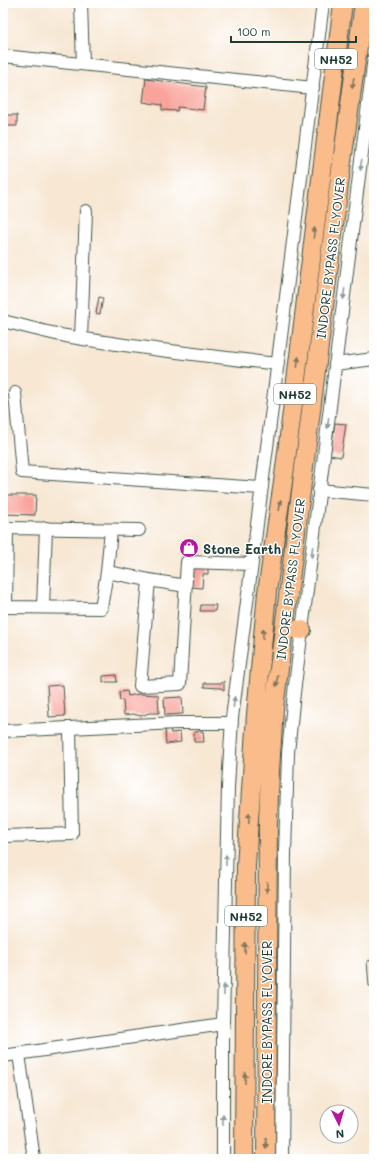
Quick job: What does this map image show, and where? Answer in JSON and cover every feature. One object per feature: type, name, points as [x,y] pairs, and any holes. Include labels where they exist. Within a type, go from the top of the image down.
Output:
[{"type":"highway","name":"INDORE BYPASS FLYOVER","points":[[244,1159],[246,866],[250,794],[260,673],[267,592],[285,468],[343,3]]},
{"type":"highway","name":"INDORE BYPASS FLYOVER","points":[[266,1159],[268,838],[274,710],[348,116],[364,3]]},
{"type":"highway","points":[[284,628],[302,630]]},
{"type":"street","points":[[81,3],[83,64]]},
{"type":"street","points":[[223,1159],[223,1024],[228,787],[232,723],[323,3]]},
{"type":"street","points":[[3,56],[312,88]]},
{"type":"street","points":[[282,1159],[284,853],[288,753],[335,364],[369,133],[374,57]]},
{"type":"street","points":[[81,338],[86,211]]},
{"type":"street","points":[[3,321],[81,338],[167,351],[278,364]]},
{"type":"street","points":[[335,364],[374,360]]},
{"type":"street","points":[[14,393],[22,472],[262,488]]},
{"type":"street","points":[[319,490],[374,495]]},
{"type":"street","points":[[111,530],[107,572],[101,608],[4,607],[7,528],[139,530]]},
{"type":"street","points":[[43,607],[46,528]]},
{"type":"street","points":[[149,580],[140,686],[180,684],[187,562],[252,564]]},
{"type":"street","points":[[107,572],[186,586]]},
{"type":"street","points":[[3,731],[178,723],[232,723]]},
{"type":"street","points":[[3,836],[72,834],[70,728]]},
{"type":"street","points":[[3,1056],[223,1024]]},
{"type":"street","points":[[19,1054],[34,1159]]},
{"type":"building","points":[[146,79],[206,87],[203,110],[178,107],[177,111],[162,110],[162,105],[143,102]]},
{"type":"building","points":[[3,115],[17,115],[17,126],[3,126]]},
{"type":"building","points":[[99,297],[103,298],[100,314],[96,313]]},
{"type":"building","points":[[335,423],[346,424],[341,457],[330,455]]},
{"type":"building","points":[[3,495],[36,495],[35,515],[3,514]]},
{"type":"building","points":[[193,564],[208,565],[208,574],[203,574],[202,588],[191,587]]},
{"type":"building","points":[[201,605],[216,605],[215,611],[200,611]]},
{"type":"building","points":[[116,675],[117,682],[103,682],[103,676]]},
{"type":"building","points":[[224,681],[224,690],[221,688],[204,687],[204,683],[222,683]]},
{"type":"building","points":[[63,685],[65,716],[49,717],[47,686]]},
{"type":"building","points":[[127,691],[128,696],[139,694],[158,695],[159,713],[149,713],[141,716],[133,714],[124,715],[123,700],[120,701],[119,692]]},
{"type":"building","points":[[182,697],[183,714],[165,715],[164,698]]},
{"type":"building","points":[[170,729],[171,733],[180,732],[181,742],[166,744],[165,730]]},
{"type":"building","points":[[203,731],[204,742],[194,742],[194,732]]},
{"type":"building","points":[[374,960],[374,986],[369,986],[367,961]]},
{"type":"place","name":"Stone Earth","points":[[189,548]]}]
